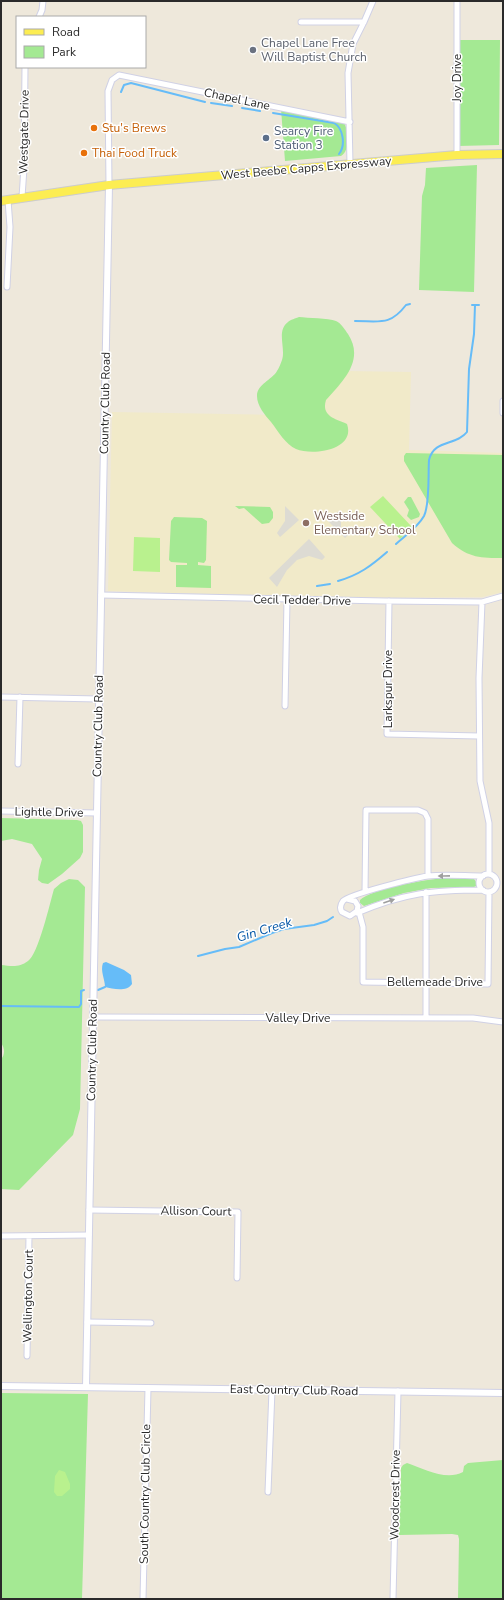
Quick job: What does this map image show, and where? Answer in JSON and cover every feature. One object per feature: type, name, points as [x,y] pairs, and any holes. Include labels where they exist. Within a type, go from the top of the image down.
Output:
[{"type":"main road","name":"West Beebe Capps Expressway","points":[[4,200],[109,185],[350,164],[503,154]]},
{"type":"street","points":[[39,16],[43,1]]},
{"type":"street","points":[[350,164],[348,73],[353,44],[373,1]]},
{"type":"street","name":"Joy Drive","points":[[457,1],[457,156]]},
{"type":"street","points":[[300,22],[364,22]]},
{"type":"street","name":"Westgate Drive","points":[[22,197],[24,168],[25,68]]},
{"type":"street","name":"Country Club Road","points":[[86,1388],[109,185],[108,91],[114,78],[119,75],[124,75]]},
{"type":"street","name":"Chapel Lane","points":[[124,75],[350,122]]},
{"type":"street","points":[[4,200],[10,227],[7,287]]},
{"type":"street","points":[[503,401],[503,412]]},
{"type":"street","name":"Cecil Tedder Drive","points":[[101,595],[287,600],[482,602],[503,596]]},
{"type":"street","points":[[285,706],[287,600]]},
{"type":"street","name":"Larkspur Drive","points":[[389,601],[387,734],[479,736]]},
{"type":"street","points":[[482,602],[479,678],[480,784],[489,823],[486,875],[480,883],[486,891]]},
{"type":"street","points":[[1,697],[99,700]]},
{"type":"street","points":[[18,764],[20,697]]},
{"type":"street","points":[[365,892],[366,810],[418,810],[425,813],[428,819],[428,876]]},
{"type":"street","name":"Lightle Drive","points":[[1,811],[97,813]]},
{"type":"street","points":[[486,875],[494,877],[497,882],[496,888],[486,891],[426,892],[396,898],[347,916],[341,910],[341,904],[347,899],[365,892],[404,881],[428,876],[486,875]]},
{"type":"street","name":"Bellemeade Drive","points":[[359,912],[363,927],[363,982],[488,984],[486,891]]},
{"type":"street","points":[[426,892],[426,1018]]},
{"type":"street","points":[[347,899],[352,899],[357,903],[357,911],[353,915]]},
{"type":"street","name":"Valley Drive","points":[[93,1017],[473,1018],[503,1022]]},
{"type":"street","name":"Allison Court","points":[[89,1210],[238,1212],[237,1278]]},
{"type":"street","points":[[1,1236],[88,1235]]},
{"type":"street","name":"Wellington Court","points":[[27,1356],[29,1236]]},
{"type":"street","points":[[87,1322],[151,1323]]},
{"type":"street","name":"East Country Club Road","points":[[1,1386],[503,1393]]},
{"type":"street","name":"South Country Club Circle","points":[[143,1599],[148,1388]]},
{"type":"street","points":[[268,1492],[272,1390]]},
{"type":"street","name":"Woodcrest Drive","points":[[393,1599],[398,1391]]},
{"type":"shaded area","name":"Westside Elementary School","points":[[280,370],[411,372],[409,450],[503,453],[503,592],[482,597],[339,598],[108,591],[112,412],[279,415]]},
{"type":"shaded area","points":[[285,506],[299,520],[280,537],[277,533],[285,521]]},
{"type":"shaded area","points":[[339,511],[342,515],[341,528],[348,535],[345,538],[328,521]]},
{"type":"shaded area","points":[[309,539],[325,557],[322,560],[309,556],[297,560],[287,570],[277,587],[269,578]]},
{"type":"green space","points":[[459,40],[500,40],[499,145],[458,146]]},
{"type":"green space","points":[[281,109],[344,123],[348,141],[346,150],[341,156],[285,161]]},
{"type":"green space","points":[[477,165],[474,292],[419,290],[422,196],[425,185],[426,168]]},
{"type":"green space","points":[[299,317],[332,320],[340,323],[353,344],[354,353],[350,370],[326,400],[325,405],[325,410],[330,416],[347,424],[348,433],[345,440],[339,445],[322,451],[303,451],[292,447],[282,437],[264,413],[257,400],[259,388],[275,374],[282,361],[282,335],[284,326],[288,322]]},
{"type":"green space","points":[[406,453],[503,455],[503,558],[476,556],[464,552],[452,543],[404,461],[404,456]]},
{"type":"green space","points":[[383,496],[412,527],[400,539],[370,507]]},
{"type":"green space","points":[[408,497],[411,497],[420,514],[419,517],[411,520],[407,516],[409,510],[404,502]]},
{"type":"green space","points":[[235,506],[270,507],[273,512],[273,518],[269,523],[262,524],[244,508],[239,509]]},
{"type":"green space","points":[[174,517],[202,518],[207,521],[206,560],[204,563],[198,562],[198,565],[211,566],[211,588],[176,587],[176,565],[187,565],[187,563],[171,562],[169,560],[171,521]]},
{"type":"green space","points":[[134,537],[160,538],[160,572],[133,571]]},
{"type":"green space","points":[[1,818],[81,821],[83,825],[83,852],[80,858],[62,874],[48,884],[42,883],[38,880],[42,859],[32,844],[12,839],[1,841]]},
{"type":"green space","points":[[445,878],[474,879],[477,883],[474,887],[431,888],[404,893],[364,906],[360,903],[360,900],[366,896],[387,888],[414,882]]},
{"type":"green space","points":[[69,879],[78,880],[85,887],[80,1109],[73,1135],[19,1190],[1,1189],[1,1059],[4,1051],[1,1043],[1,965],[18,966],[25,963],[32,957],[40,939],[54,889]]},
{"type":"green space","points":[[1,1393],[88,1394],[82,1599],[1,1599]]},
{"type":"green space","points":[[503,1460],[503,1599],[458,1599],[458,1535],[399,1535],[401,1468],[407,1463],[442,1475],[449,1475],[463,1472],[464,1466],[468,1463]]},
{"type":"green space","points":[[59,1470],[65,1472],[70,1484],[70,1489],[62,1496],[57,1496],[54,1492],[55,1476]]},
{"type":"water","points":[[106,962],[124,970],[131,975],[132,984],[130,987],[120,989],[105,987],[102,969],[103,963]]},
{"type":"waterway","points":[[121,92],[124,85],[131,83],[205,102]]},
{"type":"waterway","points":[[211,103],[232,106]]},
{"type":"waterway","points":[[242,108],[260,111]]},
{"type":"waterway","points":[[273,113],[334,123],[340,129],[343,142],[339,154]]},
{"type":"waterway","points":[[355,321],[384,321],[395,316],[406,305],[410,304]]},
{"type":"waterway","points":[[472,305],[479,305]]},
{"type":"waterway","points":[[396,544],[415,528],[426,511],[429,460],[432,453],[440,446],[457,439],[467,432],[469,369],[474,334],[475,305]]},
{"type":"waterway","points":[[338,581],[364,570],[387,552]]},
{"type":"waterway","points":[[317,586],[330,584]]},
{"type":"waterway","name":"Gin Creek","points":[[198,956],[239,947],[284,929],[314,925],[327,921],[333,917]]},
{"type":"waterway","points":[[98,990],[105,987]]},
{"type":"waterway","points":[[1,1006],[79,1007],[81,1004],[81,991],[84,990]]},
{"type":"place","name":"Chapel Lane Free Will Baptist Church","points":[[253,50]]},
{"type":"place","name":"Stu's Brews","points":[[94,128]]},
{"type":"place","name":"Searcy Fire Station 3","points":[[266,138]]},
{"type":"place","name":"Thai Food Truck","points":[[84,153]]},
{"type":"place","name":"Westside Elementary School","points":[[306,523]]}]
